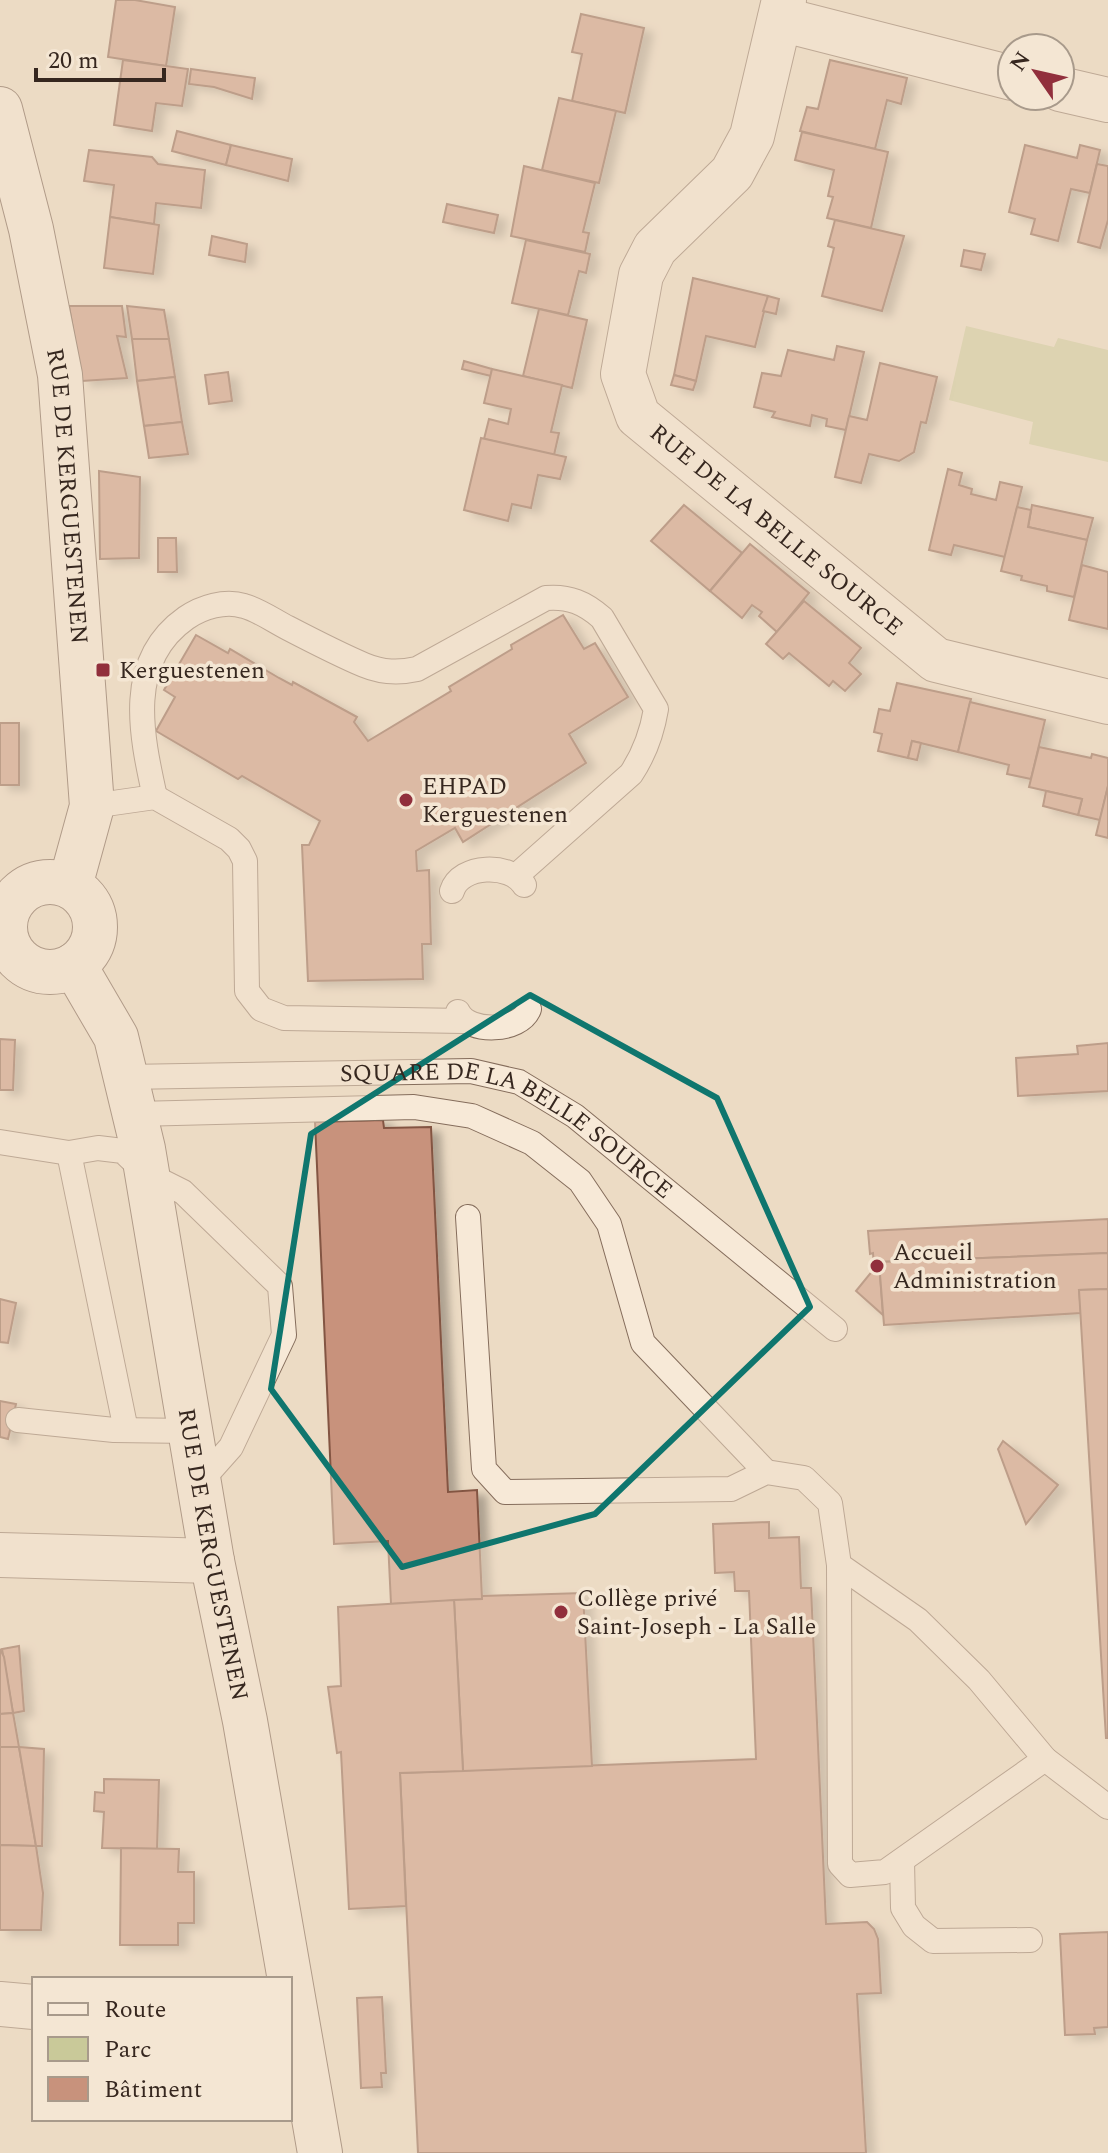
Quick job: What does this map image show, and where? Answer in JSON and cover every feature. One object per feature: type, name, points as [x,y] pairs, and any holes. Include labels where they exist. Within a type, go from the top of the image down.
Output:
[{"type":"main road","name":"RUE DE LA BELLE SOURCE","points":[[996,73],[782,9],[752,136],[732,173],[655,248],[641,275],[623,374],[638,416],[936,660],[1108,702]]},
{"type":"main road","points":[[1076,93],[1108,100]]},
{"type":"main road","name":"RUE DE KERGUESTENEN","points":[[0,109],[31,229],[60,375],[92,806],[70,886]]},
{"type":"main road","points":[[54,882],[70,886],[82,895],[91,908],[95,924],[90,947],[74,965],[58,973],[39,972],[22,964],[10,950],[4,933],[3,914],[24,890],[38,883],[54,882]]},
{"type":"main road","name":"RUE DE KERGUESTENEN","points":[[74,965],[116,1037],[131,1096],[212,1561],[245,1721],[288,1977]]},
{"type":"main road","points":[[0,1555],[212,1561]]},
{"type":"main road","points":[[0,2004],[32,2007]]},
{"type":"main road","name":"RUE DE KERGUESTENEN","points":[[294,2016],[320,2153]]},
{"type":"lane","points":[[155,797],[141,720],[146,669],[155,649],[170,631],[202,609],[225,604],[247,606],[364,665],[377,670],[403,672],[417,669],[546,598],[560,597],[589,607],[602,618],[656,709],[645,750],[631,774],[520,881],[506,871],[469,873],[458,879],[452,891]]},
{"type":"lane","points":[[92,806],[155,797],[229,839],[243,854],[247,991],[261,1009],[284,1018],[461,1017],[474,1026],[512,1024],[523,1020],[529,1009]]},
{"type":"lane","name":"SQUARE DE LA BELLE SOURCE","points":[[131,1096],[471,1071],[519,1082],[575,1116],[835,1329]]},
{"type":"lane","points":[[131,1096],[414,1107],[472,1116],[532,1143],[580,1181],[609,1224],[643,1343],[766,1472]]},
{"type":"lane","points":[[0,1142],[69,1153],[98,1148],[123,1151],[147,1174],[183,1192],[280,1286],[284,1335],[231,1447],[199,1483]]},
{"type":"lane","points":[[69,1153],[126,1430]]},
{"type":"lane","points":[[468,1217],[484,1469],[505,1492],[731,1489],[766,1472],[804,1478],[830,1503],[839,1565],[840,1864],[850,1875],[885,1872],[1045,1759]]},
{"type":"lane","points":[[18,1420],[126,1430],[191,1431]]},
{"type":"lane","points":[[839,1565],[918,1620],[979,1680],[1045,1759],[1108,1807]]},
{"type":"lane","points":[[902,1861],[903,1908],[914,1926],[933,1941],[1030,1940]]},
{"type":"highlighted area","points":[[530,995],[717,1098],[810,1307],[595,1514],[402,1567],[271,1389],[311,1134]]},
{"type":"green space","points":[[966,326],[1054,347],[1058,338],[1108,350],[1108,462],[1029,444],[1033,422],[949,400]]},
{"type":"building","points":[[116,0],[175,7],[166,66],[108,57]]},
{"type":"building","points":[[581,14],[644,28],[625,113],[572,101],[582,54],[572,52]]},
{"type":"building","points":[[123,60],[188,69],[182,106],[156,103],[152,131],[114,125]]},
{"type":"building","points":[[830,60],[907,78],[901,104],[887,100],[875,149],[800,131],[807,107],[818,109]]},
{"type":"building","points":[[191,69],[255,78],[252,99],[214,87],[189,84]]},
{"type":"building","points":[[559,98],[616,111],[599,183],[542,170]]},
{"type":"building","points":[[177,131],[231,145],[226,165],[172,151]]},
{"type":"building","points":[[802,132],[888,152],[871,228],[827,218],[833,197],[828,196],[834,170],[795,160]]},
{"type":"building","points":[[231,145],[292,159],[288,181],[226,165]]},
{"type":"building","points":[[1025,145],[1077,158],[1080,145],[1100,150],[1090,193],[1071,189],[1058,241],[1031,234],[1035,219],[1009,212]]},
{"type":"building","points":[[89,150],[152,157],[158,164],[205,170],[201,208],[156,203],[154,224],[110,217],[114,185],[84,181]]},
{"type":"building","points":[[1097,164],[1108,166],[1108,220],[1100,248],[1078,242]]},
{"type":"building","points":[[524,166],[595,183],[583,232],[589,233],[585,252],[511,236]]},
{"type":"building","points":[[447,204],[498,215],[494,233],[443,222]]},
{"type":"building","points":[[110,217],[159,225],[153,274],[104,268]]},
{"type":"building","points":[[835,220],[904,236],[882,311],[822,296],[834,248],[828,246]]},
{"type":"building","points":[[212,236],[247,244],[245,262],[209,255]]},
{"type":"building","points":[[526,240],[590,254],[586,273],[579,271],[568,315],[512,303]]},
{"type":"building","points":[[964,250],[985,254],[981,270],[961,266]]},
{"type":"building","points":[[693,278],[768,296],[755,347],[706,336],[696,381],[674,375]]},
{"type":"building","points":[[768,296],[779,299],[776,314],[763,311]]},
{"type":"building","points":[[69,306],[122,306],[126,337],[117,336],[127,378],[82,381]]},
{"type":"building","points":[[127,306],[164,310],[169,339],[132,339]]},
{"type":"building","points":[[539,309],[587,320],[572,388],[523,376]]},
{"type":"building","points":[[132,339],[169,339],[175,377],[137,381]]},
{"type":"building","points":[[837,346],[864,352],[846,430],[826,426],[827,419],[812,415],[810,426],[772,417],[775,412],[754,407],[762,373],[781,376],[788,350],[834,360]]},
{"type":"building","points":[[464,361],[492,369],[491,376],[462,369]]},
{"type":"building","points":[[880,363],[937,377],[926,423],[921,422],[914,452],[899,461],[869,454],[861,483],[835,477],[849,416],[867,420]]},
{"type":"building","points":[[492,369],[562,385],[551,432],[559,433],[554,455],[484,439],[489,419],[508,424],[511,409],[484,403]]},
{"type":"building","points":[[228,372],[232,401],[209,404],[205,375]]},
{"type":"building","points":[[674,375],[696,381],[693,390],[671,385]]},
{"type":"building","points":[[175,377],[182,422],[144,426],[137,381]]},
{"type":"building","points":[[182,422],[188,454],[149,458],[144,426]]},
{"type":"building","points":[[481,438],[566,457],[560,479],[538,475],[531,508],[512,504],[508,521],[464,510]]},
{"type":"building","points":[[948,469],[962,473],[959,485],[972,489],[971,494],[996,500],[1000,482],[1022,487],[1005,557],[954,545],[951,555],[929,550]]},
{"type":"building","points":[[99,471],[140,477],[139,558],[100,559]]},
{"type":"building","points":[[684,505],[742,553],[710,591],[651,541]]},
{"type":"building","points":[[1032,505],[1093,518],[1087,540],[1028,527]]},
{"type":"building","points":[[1017,507],[1031,510],[1028,527],[1087,540],[1074,597],[1047,591],[1047,586],[1001,571]]},
{"type":"building","points":[[158,538],[176,538],[177,572],[158,572]]},
{"type":"building","points":[[750,544],[809,593],[777,632],[759,616],[762,612],[752,605],[742,618],[710,591]]},
{"type":"building","points":[[1082,565],[1108,572],[1108,629],[1069,620]]},
{"type":"building","points":[[804,601],[861,648],[849,663],[861,674],[845,691],[833,681],[829,686],[789,653],[783,659],[766,644]]},
{"type":"building","name":"EHPAD Kerguestenen","points":[[563,615],[584,649],[595,643],[628,697],[569,734],[586,763],[463,842],[455,828],[416,851],[417,871],[429,870],[431,944],[422,944],[423,979],[308,981],[302,845],[309,845],[320,821],[242,776],[238,779],[156,731],[175,697],[164,690],[196,635],[228,653],[230,649],[292,685],[293,682],[357,717],[354,722],[368,741],[451,691],[449,687],[512,649],[511,645]]},
{"type":"building","points":[[897,683],[971,699],[958,752],[912,741],[908,758],[878,751],[882,734],[874,732],[879,709],[890,711]]},
{"type":"building","points":[[970,702],[1045,720],[1031,779],[1007,774],[1009,765],[958,752]]},
{"type":"building","points":[[0,723],[19,723],[19,785],[0,785]]},
{"type":"building","points":[[912,741],[921,743],[917,760],[908,758]]},
{"type":"building","points":[[1039,747],[1091,758],[1092,754],[1108,758],[1108,786],[1100,820],[1078,815],[1082,799],[1029,787]]},
{"type":"building","points":[[1108,786],[1108,838],[1096,835]]},
{"type":"building","points":[[1046,791],[1082,799],[1078,815],[1043,806]]},
{"type":"building","points":[[0,1039],[15,1040],[13,1090],[0,1090]]},
{"type":"building","points":[[1108,1043],[1108,1091],[1018,1096],[1016,1058],[1078,1054],[1077,1046]]},
{"type":"building","points":[[383,1120],[384,1128],[431,1127],[448,1492],[477,1490],[482,1599],[391,1604],[388,1541],[334,1544],[315,1122]]},
{"type":"building","name":"Accueil Administration","points":[[1108,1219],[1108,1253],[879,1262],[883,1315],[856,1291],[874,1269],[868,1231]]},
{"type":"building","points":[[1108,1253],[1108,1289],[1079,1290],[1081,1313],[884,1325],[879,1262]]},
{"type":"building","points":[[1108,1289],[1108,1738],[1106,1738],[1079,1290]]},
{"type":"building","points":[[0,1299],[16,1303],[8,1343],[0,1342]]},
{"type":"building","points":[[0,1401],[16,1404],[8,1439],[0,1437]]},
{"type":"building","points":[[1003,1441],[1058,1485],[1026,1524],[998,1449]]},
{"type":"building","points":[[769,1522],[769,1538],[799,1537],[801,1588],[811,1588],[826,1924],[867,1922],[878,1939],[881,1993],[857,1994],[866,2153],[418,2153],[400,1773],[756,1759],[749,1591],[735,1591],[734,1572],[715,1573],[713,1524]]},
{"type":"building","points":[[583,1593],[592,1766],[463,1771],[454,1600],[482,1599],[482,1596]]},
{"type":"building","points":[[454,1600],[463,1771],[400,1773],[406,1906],[349,1909],[341,1752],[337,1753],[328,1687],[341,1686],[338,1607]]},
{"type":"building","points":[[19,1646],[24,1711],[13,1713],[2,1649]]},
{"type":"building","points":[[0,1649],[4,1657],[13,1713],[0,1714]]},
{"type":"building","points":[[13,1713],[19,1747],[0,1747],[0,1714]]},
{"type":"building","points":[[0,1747],[19,1747],[36,1846],[0,1845]]},
{"type":"building","points":[[19,1747],[44,1749],[42,1846],[36,1846]]},
{"type":"building","points":[[104,1779],[159,1780],[157,1849],[102,1848],[104,1812],[94,1811],[95,1792],[104,1793]]},
{"type":"building","points":[[0,1845],[36,1846],[43,1893],[41,1930],[0,1930]]},
{"type":"building","points":[[121,1848],[179,1849],[178,1872],[194,1872],[194,1923],[178,1923],[178,1945],[120,1945]]},
{"type":"building","points":[[1108,1932],[1108,2027],[1094,2028],[1095,2034],[1065,2035],[1060,1934]]},
{"type":"building","points":[[382,1997],[386,2073],[381,2073],[382,2087],[361,2088],[357,1998]]},
{"type":"place","name":"Kerguestenen","points":[[103,670]]},
{"type":"place","name":"EHPAD Kerguestenen","points":[[406,800]]},
{"type":"place","name":"Accueil Administration","points":[[877,1266]]},
{"type":"place","name":"Collège privé Saint-Joseph - La Salle","points":[[561,1612]]}]
